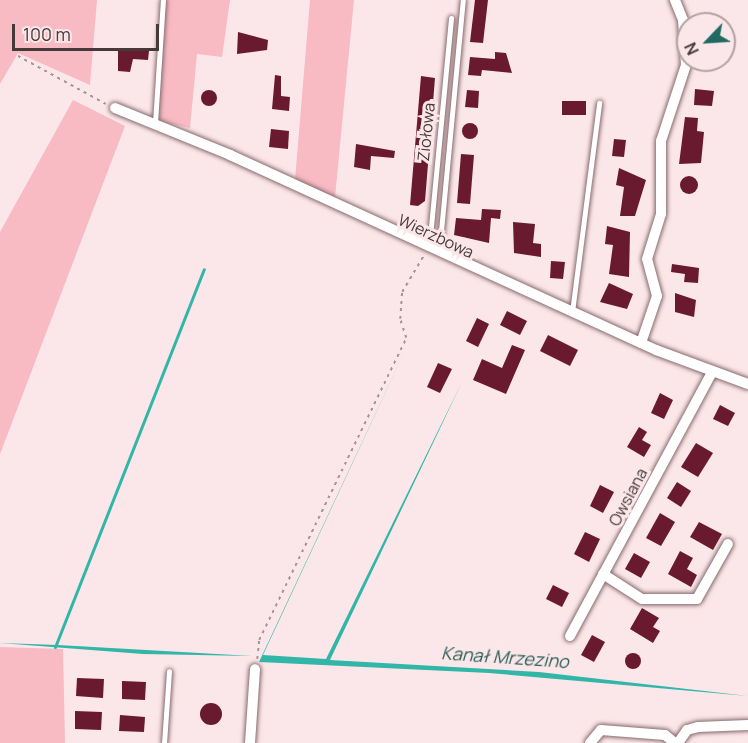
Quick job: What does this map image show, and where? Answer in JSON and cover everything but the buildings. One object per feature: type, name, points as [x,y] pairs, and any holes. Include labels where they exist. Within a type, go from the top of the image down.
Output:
[{"type":"street","points":[[641,343],[657,296],[647,259],[662,214],[661,141],[686,65],[683,20],[675,0]]},
{"type":"street","name":"Wierzbowa","points":[[115,108],[155,123],[641,343],[748,384]]},
{"type":"street","name":"Owsiana","points":[[570,636],[712,372]]},
{"type":"street","points":[[603,574],[642,599],[697,599],[728,544]]},
{"type":"street","points":[[250,743],[255,669]]},
{"type":"street","points":[[590,743],[601,730],[665,735],[677,743],[687,730],[698,727],[748,725]]},
{"type":"lane","points":[[155,123],[163,0]]},
{"type":"lane","points":[[434,251],[463,0]]},
{"type":"lane","name":"Ziołowa","points":[[434,251],[451,18]]},
{"type":"lane","points":[[572,312],[600,104]]},
{"type":"lane","points":[[164,743],[169,671]]},
{"type":"path","points":[[18,56],[115,108]]},
{"type":"path","points":[[255,669],[260,640],[406,338],[400,319],[402,292],[434,251]]},
{"type":"shaded area","points":[[0,0],[97,0],[90,85],[18,53],[0,84]]},
{"type":"shaded area","points":[[165,0],[230,0],[222,57],[197,54],[190,128],[158,121]]},
{"type":"shaded area","points":[[310,0],[354,0],[335,197],[295,180]]},
{"type":"shaded area","points":[[73,100],[125,126],[0,454],[0,232]]},
{"type":"shaded area","points":[[0,647],[63,649],[65,743],[0,743]]},
{"type":"water","points":[[410,340],[263,655],[326,659],[462,382],[330,660],[539,672],[748,696],[489,673],[259,662]]},
{"type":"water","points":[[0,643],[58,645],[252,656],[143,654]]},
{"type":"waterway","points":[[55,647],[204,269]]},
{"type":"water label","name":"Kanał Mrzezino","points":[[505,657]]}]
